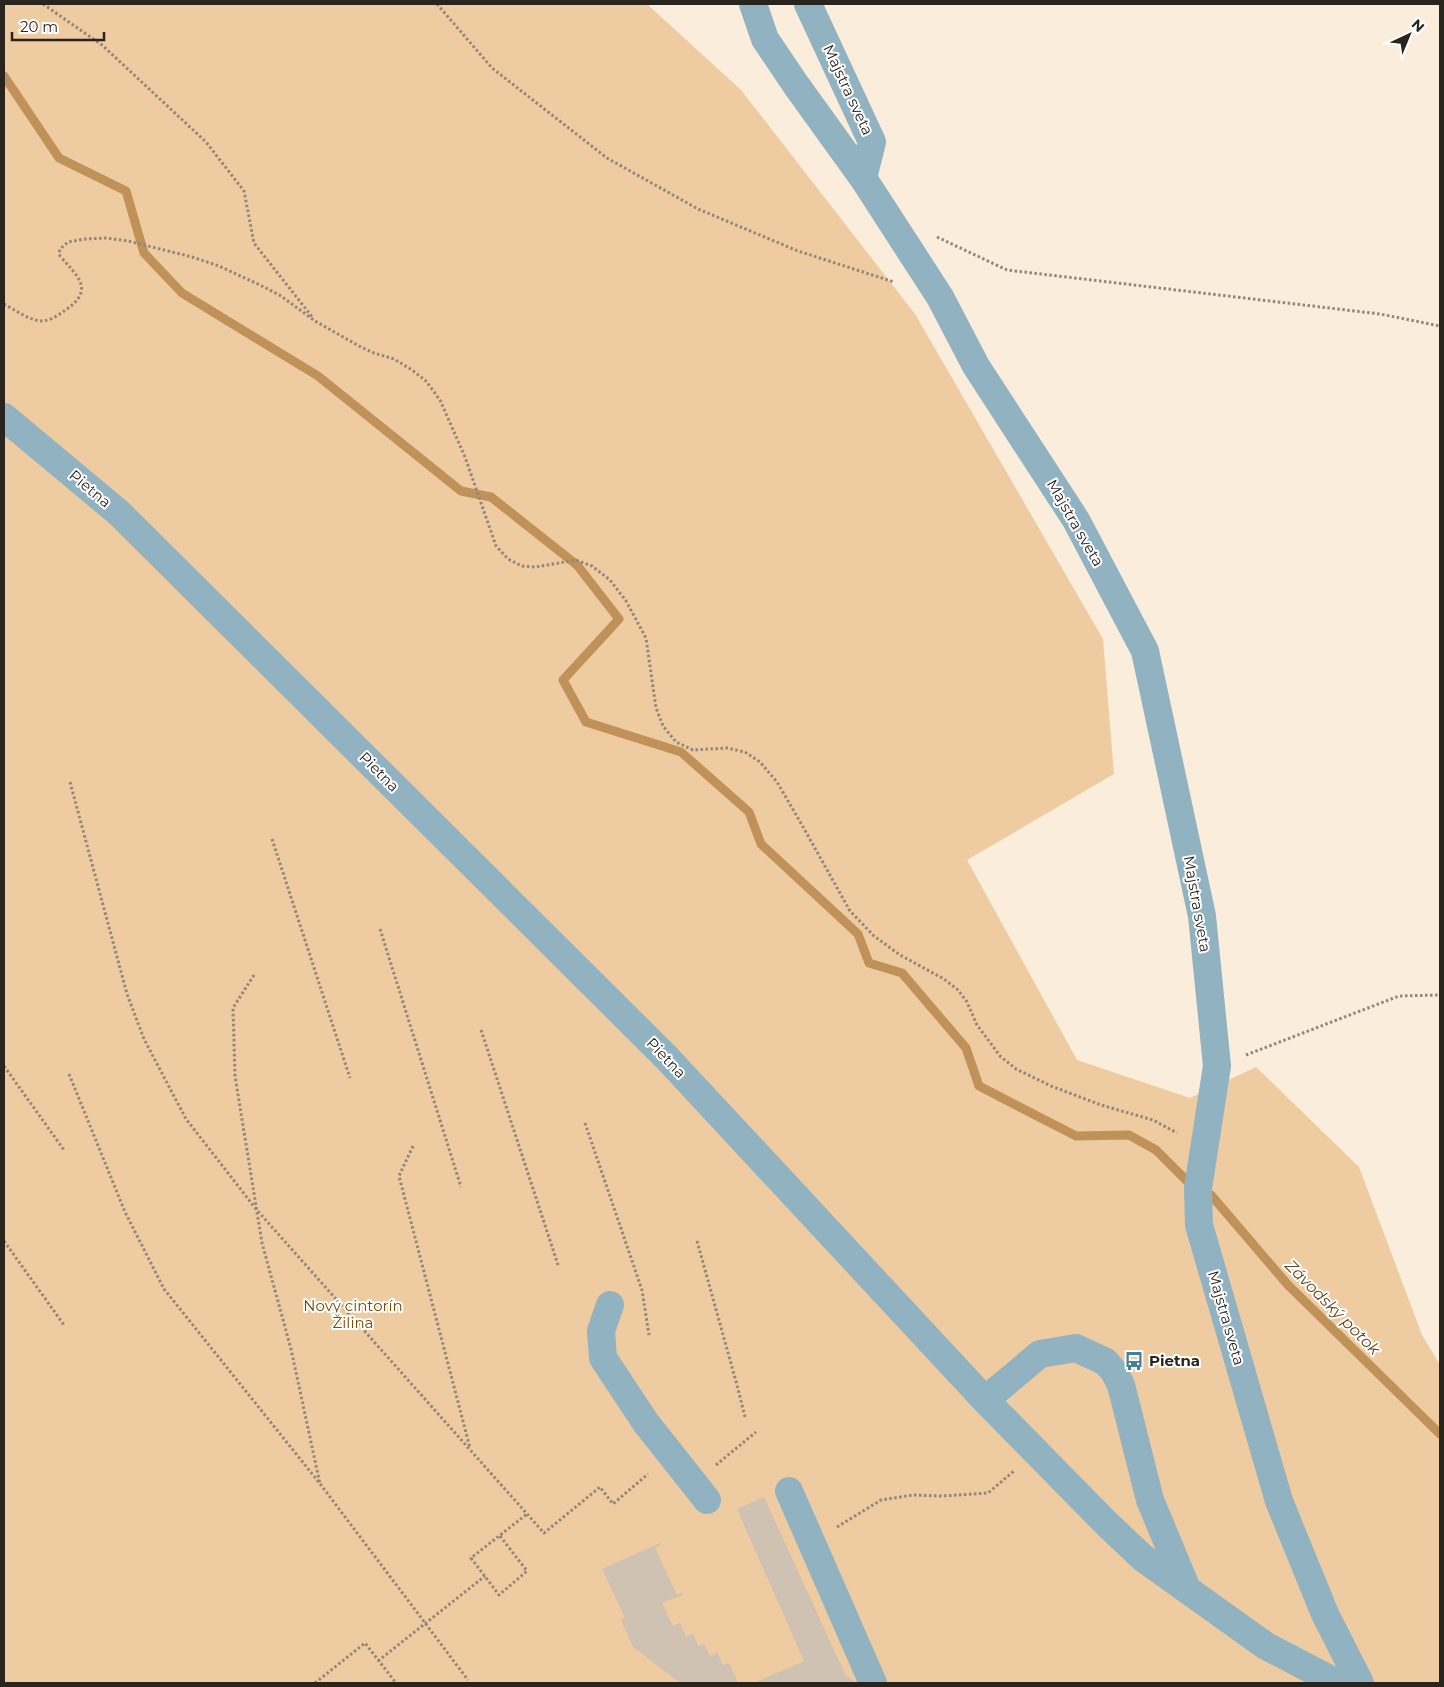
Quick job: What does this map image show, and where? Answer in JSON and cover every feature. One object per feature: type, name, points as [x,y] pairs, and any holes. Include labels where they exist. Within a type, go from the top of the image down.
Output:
[{"type":"street","name":"Majstra sveta","points":[[753,4],[765,39],[863,178],[940,297],[976,366],[1076,520],[1145,651],[1202,916],[1217,1066],[1198,1188],[1200,1225],[1279,1501],[1325,1614],[1360,1683]]},
{"type":"street","name":"Majstra sveta","points":[[808,4],[872,142],[863,178]]},
{"type":"street","name":"Pietna","points":[[4,417],[118,513],[667,1058],[986,1400],[1106,1524],[1143,1558],[1266,1646],[1337,1683]]},
{"type":"street","points":[[610,1305],[601,1331],[603,1358],[646,1423],[700,1492]]},
{"type":"street","points":[[986,1400],[1040,1354],[1076,1348],[1106,1362],[1115,1372],[1121,1385],[1150,1500],[1188,1591]]},
{"type":"street","points":[[789,1491],[873,1683]]},
{"type":"path","points":[[43,4],[102,45],[206,142],[244,191],[254,243],[315,321]]},
{"type":"path","points":[[438,4],[492,68],[607,158],[698,209],[798,251],[897,283]]},
{"type":"path","points":[[932,229],[937,237],[1006,270],[1380,314],[1440,326]]},
{"type":"path","points":[[4,304],[24,316],[42,321],[58,316],[81,297],[82,291],[80,282],[75,274],[60,256],[61,248],[68,242],[85,238],[106,238],[156,248],[219,266],[281,296],[315,321],[358,346],[394,359],[412,370],[426,381],[440,400],[465,457],[496,546],[508,559],[522,566],[536,567],[576,560],[592,566],[610,580],[626,602],[646,638],[656,708],[663,726],[676,742],[693,750],[727,748],[745,752],[760,762],[782,791],[850,911],[874,936],[900,955],[944,979],[958,990],[967,1002],[978,1025],[1000,1056],[1016,1069],[1050,1086],[1101,1105],[1153,1120],[1204,1147]]},
{"type":"path","points":[[70,782],[127,994],[144,1039],[186,1119],[256,1209],[527,1514],[544,1533],[600,1488],[612,1504],[672,1455]]},
{"type":"path","points":[[272,839],[350,1078]]},
{"type":"path","points":[[380,929],[461,1187]]},
{"type":"path","points":[[254,975],[233,1008],[235,1076],[262,1243],[292,1349],[321,1485]]},
{"type":"path","points":[[1217,1066],[1399,996],[1440,995]]},
{"type":"path","points":[[481,1030],[558,1266]]},
{"type":"path","points":[[4,1066],[64,1150]]},
{"type":"path","points":[[68,1074],[124,1212],[164,1289],[321,1485],[468,1680]]},
{"type":"path","points":[[585,1123],[642,1290],[649,1335]]},
{"type":"path","points":[[413,1146],[399,1176],[471,1451]]},
{"type":"path","points":[[4,1241],[64,1325]]},
{"type":"path","points":[[697,1241],[744,1417]]},
{"type":"path","points":[[700,1492],[756,1432]]},
{"type":"path","points":[[812,1543],[880,1500],[913,1494],[942,1496],[988,1493]]},
{"type":"path","points":[[500,1536],[527,1571],[499,1595],[471,1558],[527,1514]]},
{"type":"path","points":[[378,1661],[485,1576]]},
{"type":"path","points":[[315,1683],[365,1643],[396,1683]]},
{"type":"green space","name":"Nový cintorín Žilina","points":[[4,4],[647,4],[741,90],[915,314],[1103,639],[1114,774],[967,860],[1077,1060],[1190,1098],[1256,1067],[1359,1167],[1422,1335],[1440,1365],[1440,1683],[4,1683]]},
{"type":"building","points":[[764,1497],[845,1674],[856,1683],[754,1683],[804,1661],[737,1509]]},
{"type":"building","points":[[660,1543],[655,1548],[677,1595],[682,1593],[683,1595],[662,1603],[673,1626],[680,1623],[686,1637],[693,1633],[698,1646],[704,1644],[710,1656],[717,1652],[723,1665],[729,1663],[738,1683],[680,1683],[633,1647],[621,1620],[625,1618],[602,1569]]},
{"type":"waterway","name":"Závodský potok","points":[[4,76],[59,158],[126,191],[144,253],[182,293],[318,376],[461,491],[491,497],[577,565],[619,619],[563,680],[586,722],[681,752],[749,812],[761,844],[858,934],[869,963],[902,973],[966,1048],[979,1086],[1076,1136],[1129,1135],[1156,1150],[1189,1183],[1211,1195],[1288,1285],[1440,1434]]},
{"type":"place","name":"Pietna","points":[[1134,1361]]}]
